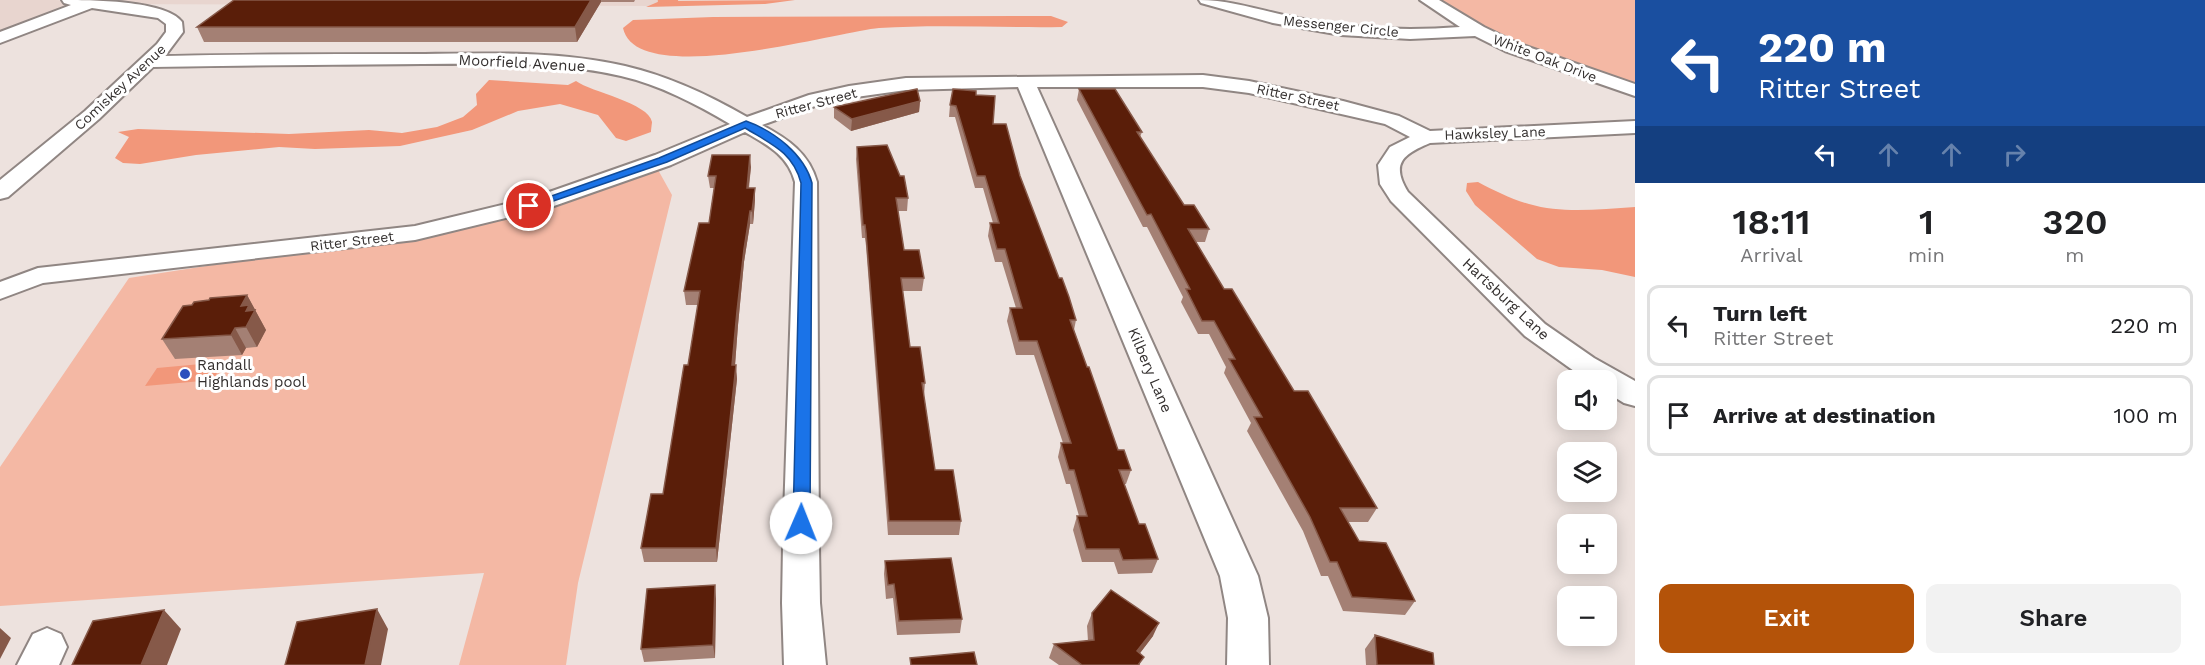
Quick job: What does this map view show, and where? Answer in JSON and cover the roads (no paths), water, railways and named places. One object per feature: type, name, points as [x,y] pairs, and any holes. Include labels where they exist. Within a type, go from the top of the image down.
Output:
[{"type":"street","name":"Comiskey Avenue","points":[[0,192],[59,144],[172,38],[175,32],[174,22],[163,14],[97,1],[70,0]]},
{"type":"street","name":"Messenger Circle","points":[[1207,0],[1278,20],[1326,27],[1404,33],[1478,31]]},
{"type":"street","name":"White Oak Drive","points":[[1428,0],[1478,31],[1553,63],[1635,90]]},
{"type":"street","points":[[0,38],[97,1]]},
{"type":"street","name":"Moorfield Avenue","points":[[147,62],[465,59],[574,63],[624,71],[659,82],[746,124],[790,152],[803,170],[806,183],[801,546],[801,603],[805,665]]},
{"type":"street","name":"Ritter Street","points":[[0,291],[38,276],[415,233],[543,202],[663,160],[746,124],[809,101],[864,90],[920,83],[1203,81],[1249,87],[1343,107],[1392,120],[1427,136]]},
{"type":"street","name":"Kilbery Lane","points":[[1026,82],[1239,576],[1248,618],[1248,665]]},
{"type":"street","name":"Hawksley Lane","points":[[1392,186],[1387,171],[1390,158],[1402,146],[1427,136],[1635,127]]},
{"type":"street","name":"Hartsburg Lane","points":[[1392,186],[1399,196],[1535,330],[1583,364],[1635,395]]},
{"type":"street","name":"Ritter Street","points":[[0,270],[24,268],[38,276]]},
{"type":"waterway","points":[[660,1],[676,0]]},
{"type":"place","name":"Randall Highlands pool","points":[[185,374]]}]
